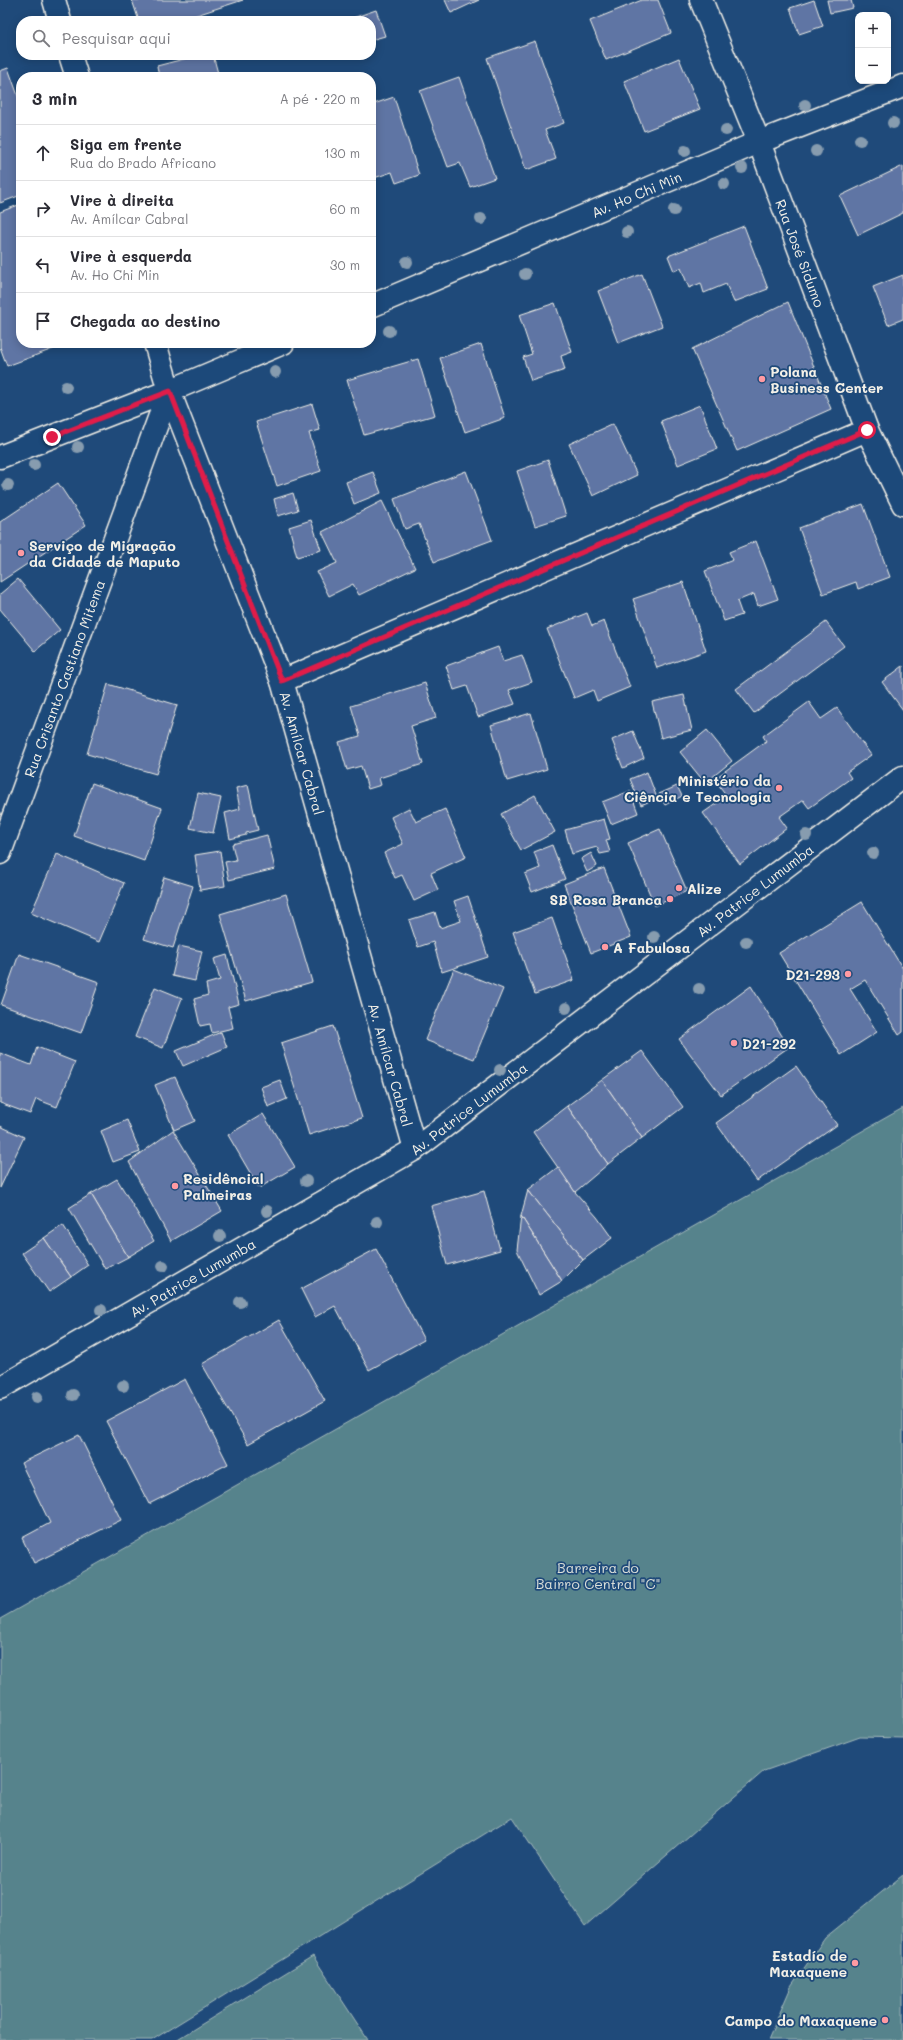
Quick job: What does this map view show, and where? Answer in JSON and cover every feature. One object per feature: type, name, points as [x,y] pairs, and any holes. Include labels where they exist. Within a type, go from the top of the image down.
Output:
[{"type":"street","points":[[54,0],[59,16]]},
{"type":"street","name":"Rua José Sidumo","points":[[701,0],[759,142],[867,430],[903,504]]},
{"type":"street","points":[[72,60],[75,72]]},
{"type":"street","name":"Av. Ho Chi Min","points":[[376,304],[759,142],[903,86]]},
{"type":"street","name":"Av. Amílcar Cabral","points":[[157,348],[170,391],[282,681],[415,1149]]},
{"type":"street","points":[[0,456],[170,391],[271,348]]},
{"type":"street","name":"Rua Crisanto Castiano Mitema","points":[[0,852],[170,391]]},
{"type":"street","points":[[282,681],[867,430]]},
{"type":"street","name":"Av. Patrice Lumumba","points":[[0,1388],[415,1149],[903,777]]},
{"type":"green space","name":"Barreira do Bairro Central \"C\"","points":[[903,1108],[903,1738],[860,1737],[764,1771],[585,1926],[512,1817],[152,2040],[0,2040],[0,1619]]},
{"type":"green space","name":"Estadío de Maxaquene","points":[[903,1875],[903,2040],[768,2040],[791,1987],[825,1938]]},
{"type":"green space","points":[[313,1956],[368,2040],[176,2040]]},
{"type":"building","points":[[132,0],[243,0],[193,16],[137,16]]},
{"type":"building","points":[[445,0],[479,0],[451,13]]},
{"type":"building","points":[[642,0],[658,0],[671,33],[606,60],[590,21]]},
{"type":"building","points":[[814,0],[823,26],[799,34],[790,8]]},
{"type":"building","points":[[827,0],[851,0],[853,8],[830,13]]},
{"type":"building","points":[[376,10],[385,36],[376,39],[376,16],[359,16]]},
{"type":"building","points":[[535,41],[564,123],[545,130],[556,159],[526,170],[487,58]]},
{"type":"building","points":[[679,58],[700,109],[644,131],[624,81]]},
{"type":"building","points":[[180,60],[214,60],[218,72],[158,72],[157,66]]},
{"type":"building","points":[[8,68],[16,90],[16,197],[0,203],[0,71]]},
{"type":"building","points":[[459,77],[495,178],[470,187],[460,163],[448,167],[420,91]]},
{"type":"building","points":[[394,97],[419,175],[396,183],[392,172],[376,177],[376,103]]},
{"type":"building","points":[[903,166],[903,213],[858,235],[840,196]]},
{"type":"building","points":[[16,206],[16,348],[56,348],[7,366],[0,347],[0,212]]},
{"type":"building","points":[[744,226],[768,289],[734,302],[726,284],[704,293],[701,283],[689,288],[681,268],[674,271],[668,256]]},
{"type":"building","points":[[642,274],[662,326],[618,343],[598,291]]},
{"type":"building","points":[[903,275],[903,319],[888,325],[873,287]]},
{"type":"building","name":"Polana Business Center","points":[[788,302],[831,409],[737,451],[692,349]]},
{"type":"building","points":[[555,303],[572,352],[561,356],[565,370],[531,381],[523,357],[532,354],[519,315]]},
{"type":"building","points":[[481,344],[505,418],[465,432],[440,358]]},
{"type":"building","points":[[418,359],[435,415],[364,435],[347,380]]},
{"type":"building","points":[[312,404],[320,430],[309,433],[321,471],[277,486],[256,422]]},
{"type":"building","points":[[700,405],[717,449],[678,465],[661,421]]},
{"type":"building","points":[[613,424],[637,475],[593,496],[569,444]]},
{"type":"building","points":[[548,460],[566,516],[535,526],[517,471]]},
{"type":"building","points":[[466,471],[492,540],[434,562],[419,524],[405,529],[394,499]]},
{"type":"building","points":[[373,472],[381,493],[354,504],[346,482]]},
{"type":"building","name":"Serviço de Migração da Cidade de Maputo","points":[[58,483],[86,525],[0,582],[0,522]]},
{"type":"building","points":[[293,493],[298,510],[278,516],[274,499]]},
{"type":"building","points":[[382,501],[415,568],[359,595],[353,584],[329,596],[317,572],[337,563],[322,532]]},
{"type":"building","points":[[863,504],[890,577],[858,589],[856,582],[823,594],[799,528]]},
{"type":"building","points":[[311,520],[321,550],[297,557],[289,527]]},
{"type":"building","points":[[756,541],[778,599],[758,606],[754,594],[737,601],[742,615],[724,621],[705,571],[733,560],[729,552]]},
{"type":"building","points":[[18,579],[60,630],[35,651],[0,609],[0,594]]},
{"type":"building","points":[[683,582],[706,651],[657,668],[633,599]]},
{"type":"building","points":[[587,613],[592,626],[604,621],[630,687],[597,701],[593,690],[574,698],[547,629]]},
{"type":"building","points":[[826,622],[844,646],[754,713],[736,689]]},
{"type":"building","points":[[498,647],[503,661],[522,655],[532,682],[509,690],[515,704],[478,717],[467,686],[454,690],[446,666]]},
{"type":"building","points":[[903,666],[903,710],[882,682]]},
{"type":"building","points":[[425,683],[436,718],[411,726],[423,764],[379,778],[381,785],[368,789],[361,766],[347,770],[339,742],[360,736],[351,706]]},
{"type":"building","points":[[108,684],[177,705],[156,774],[87,754]]},
{"type":"building","points":[[684,695],[692,730],[661,738],[652,702]]},
{"type":"building","name":"Ministério da Ciência e Tecnologia","points":[[809,702],[821,719],[837,708],[871,755],[847,772],[851,778],[809,808],[803,800],[779,817],[787,828],[740,864],[703,813],[727,796],[714,779],[766,741],[763,736]]},
{"type":"building","points":[[531,713],[547,769],[507,781],[491,725]]},
{"type":"building","points":[[707,730],[732,761],[705,783],[680,752]]},
{"type":"building","points":[[633,731],[644,758],[623,768],[612,740]]},
{"type":"building","points":[[647,772],[657,798],[641,805],[630,779]]},
{"type":"building","points":[[92,783],[162,808],[144,861],[74,836]]},
{"type":"building","points":[[248,785],[258,830],[230,839],[225,813],[240,809],[236,788]]},
{"type":"building","points":[[677,786],[682,796],[665,805],[659,794]]},
{"type":"building","points":[[630,791],[638,813],[611,824],[602,802]]},
{"type":"building","points":[[198,793],[221,798],[213,833],[190,828]]},
{"type":"building","points":[[535,795],[555,832],[521,850],[501,814]]},
{"type":"building","points":[[409,808],[416,822],[445,809],[466,857],[431,873],[438,890],[414,901],[402,875],[395,878],[384,853],[403,844],[391,817]]},
{"type":"building","points":[[604,819],[610,839],[606,840],[610,852],[600,854],[597,847],[572,854],[565,830]]},
{"type":"building","points":[[660,829],[687,891],[655,906],[628,843]]},
{"type":"building","points":[[267,835],[275,869],[229,880],[225,862],[236,860],[232,844]]},
{"type":"building","points":[[552,845],[565,879],[532,892],[525,874],[540,868],[534,852]]},
{"type":"building","points":[[220,851],[225,886],[200,890],[195,855]]},
{"type":"building","points":[[591,853],[597,866],[587,872],[581,859]]},
{"type":"building","points":[[57,854],[124,883],[99,942],[31,913]]},
{"type":"building","points":[[604,868],[631,937],[591,953],[564,884]]},
{"type":"building","points":[[164,877],[193,886],[173,948],[144,939]]},
{"type":"building","points":[[286,894],[312,982],[246,1001],[220,914]]},
{"type":"building","points":[[468,896],[488,957],[442,972],[433,942],[418,947],[409,920],[435,912],[440,928],[461,921],[454,901]]},
{"type":"building","name":"D21-293","points":[[862,902],[903,969],[903,1032],[899,1035],[865,980],[850,989],[877,1032],[841,1055],[779,953]]},
{"type":"building","points":[[552,918],[574,980],[535,994],[513,932]]},
{"type":"building","points":[[179,946],[202,951],[195,981],[172,976]]},
{"type":"building","points":[[19,954],[99,982],[81,1033],[1,1005]]},
{"type":"building","points":[[227,955],[239,1004],[228,1007],[233,1028],[212,1033],[210,1024],[200,1026],[194,999],[208,995],[206,984],[220,980],[214,959]]},
{"type":"building","points":[[454,969],[503,989],[474,1059],[425,1040]]},
{"type":"building","name":"D21-292","points":[[751,986],[789,1047],[721,1095],[679,1039]]},
{"type":"building","points":[[155,987],[182,998],[163,1048],[135,1037]]},
{"type":"building","points":[[333,1026],[362,1118],[309,1135],[281,1043]]},
{"type":"building","points":[[221,1032],[227,1047],[183,1066],[176,1051]]},
{"type":"building","points":[[37,1047],[75,1062],[57,1107],[36,1099],[30,1114],[0,1103],[0,1053],[31,1065]]},
{"type":"building","points":[[642,1051],[683,1107],[642,1138],[602,1080]]},
{"type":"building","points":[[796,1066],[837,1125],[757,1181],[716,1123]]},
{"type":"building","points":[[175,1077],[195,1121],[174,1130],[155,1085]]},
{"type":"building","points":[[280,1080],[287,1099],[268,1107],[261,1087]]},
{"type":"building","points":[[602,1080],[642,1138],[608,1164],[567,1106]]},
{"type":"building","points":[[567,1106],[608,1164],[575,1192],[533,1132]]},
{"type":"building","points":[[263,1114],[295,1167],[259,1188],[228,1135]]},
{"type":"building","points":[[127,1120],[140,1152],[113,1162],[101,1131]]},
{"type":"building","points":[[0,1126],[24,1137],[0,1188]]},
{"type":"building","name":"Residêncial Palmeiras","points":[[173,1130],[222,1211],[171,1241],[129,1162]]},
{"type":"building","points":[[558,1167],[575,1192],[597,1217],[612,1238],[583,1260],[528,1190]]},
{"type":"building","points":[[117,1179],[154,1241],[128,1257],[91,1194]]},
{"type":"building","points":[[528,1190],[583,1260],[562,1281],[521,1216]]},
{"type":"building","points":[[484,1191],[500,1250],[447,1265],[431,1206]]},
{"type":"building","points":[[91,1194],[128,1257],[105,1269],[69,1208]]},
{"type":"building","points":[[521,1216],[562,1281],[539,1295],[517,1250]]},
{"type":"building","points":[[63,1225],[88,1265],[71,1277],[44,1238]]},
{"type":"building","points":[[44,1238],[71,1277],[49,1292],[22,1253]]},
{"type":"building","points":[[376,1249],[424,1340],[369,1370],[335,1306],[315,1317],[301,1289]]},
{"type":"building","points":[[279,1320],[325,1401],[248,1444],[202,1364]]},
{"type":"building","points":[[185,1379],[228,1464],[149,1504],[106,1421]]},
{"type":"building","points":[[79,1435],[121,1520],[34,1563],[22,1538],[50,1523],[21,1463]]},
{"type":"place","name":"Polana Business Center","points":[[762,379]]},
{"type":"place","name":"Serviço de Migração da Cidade de Maputo","points":[[21,553]]},
{"type":"place","name":"Ministério da Ciência e Tecnologia","points":[[779,788]]},
{"type":"place","name":"Alize","points":[[679,888]]},
{"type":"place","name":"SB Rosa Branca","points":[[670,899]]},
{"type":"place","name":"A Fabulosa","points":[[605,947]]},
{"type":"place","name":"D21-293","points":[[848,974]]},
{"type":"place","name":"D21-292","points":[[734,1043]]},
{"type":"place","name":"Residêncial Palmeiras","points":[[175,1186]]},
{"type":"place","name":"Estadío de Maxaquene","points":[[855,1963]]},
{"type":"place","name":"Campo do Maxaquene","points":[[885,2020]]},
{"type":"route","points":[[52,437],[170,391],[282,681],[867,430]]}]
